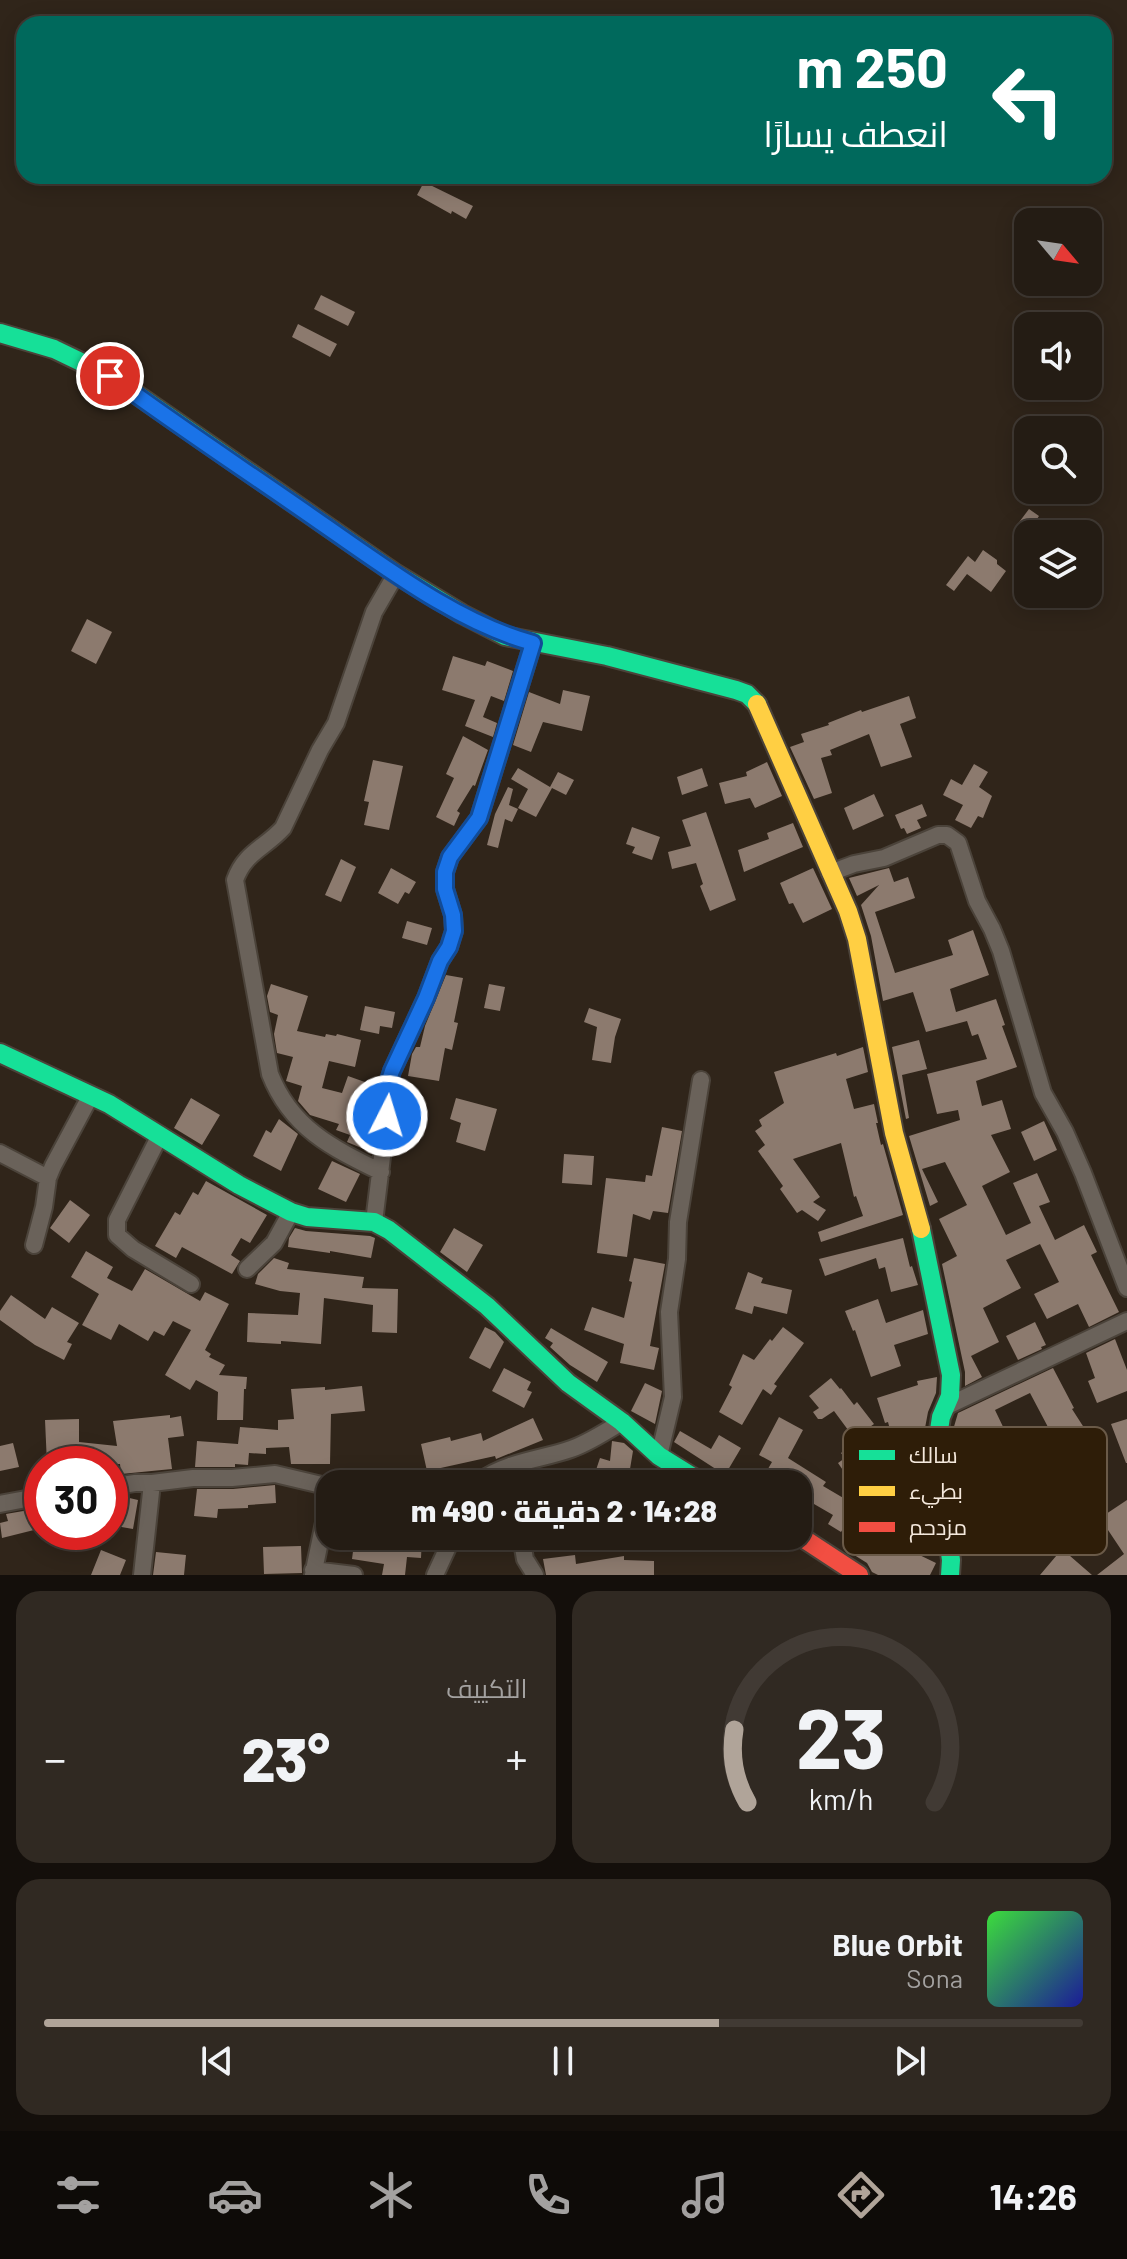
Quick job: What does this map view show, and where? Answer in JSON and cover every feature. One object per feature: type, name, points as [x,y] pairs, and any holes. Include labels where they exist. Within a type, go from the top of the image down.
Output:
[{"type":"street","points":[[0,333],[54,349],[110,376],[396,574],[505,636],[607,656],[736,690],[756,702],[848,911],[860,949],[894,1133],[926,1253],[951,1375],[950,1396],[940,1427]]},
{"type":"street","points":[[381,1172],[330,1146],[298,1119],[279,1097],[270,1074],[235,880],[246,858],[283,828],[336,723],[374,612],[396,574]]},
{"type":"street","points":[[374,1222],[387,1116],[385,1093],[454,931],[445,889],[445,872],[450,857],[479,818],[533,643]]},
{"type":"street","points":[[830,873],[884,858],[938,835],[947,835],[958,843],[977,901],[1001,951],[1043,1093],[1083,1173],[1127,1288]]},
{"type":"street","points":[[0,1053],[91,1095],[239,1185],[291,1212],[307,1217],[374,1222],[389,1230],[487,1306],[568,1383],[622,1422],[659,1456],[682,1470]]},
{"type":"street","points":[[659,1456],[673,1397],[669,1312],[677,1259],[678,1222],[701,1080]]},
{"type":"street","points":[[34,1245],[48,1178],[91,1095]]},
{"type":"street","points":[[160,1135],[117,1220],[117,1235],[133,1249],[191,1284]]},
{"type":"street","points":[[0,1153],[48,1178]]},
{"type":"street","points":[[247,1269],[274,1243],[291,1212]]},
{"type":"street","points":[[945,1407],[1127,1321]]},
{"type":"street","points":[[503,1470],[576,1448],[622,1422]]},
{"type":"street","points":[[513,1466],[513,1470]]},
{"type":"street","points":[[128,1484],[275,1474],[316,1484]]},
{"type":"street","points":[[142,1575],[152,1483]]},
{"type":"street","points":[[0,1504],[24,1499]]},
{"type":"street","points":[[812,1544],[859,1575]]},
{"type":"street","points":[[318,1550],[313,1573],[354,1575]]},
{"type":"street","points":[[435,1575],[447,1550]]},
{"type":"street","points":[[523,1550],[535,1575]]},
{"type":"street","points":[[950,1555],[950,1575]]},
{"type":"building","points":[[423,184],[428,184],[473,206],[466,219],[417,195]]},
{"type":"building","points":[[321,295],[355,312],[348,326],[314,309]]},
{"type":"building","points":[[298,324],[337,344],[330,357],[292,337]]},
{"type":"building","points":[[1029,509],[1039,516],[1036,520],[1021,520]]},
{"type":"building","points":[[983,550],[1006,571],[991,592],[967,574],[954,591],[946,585],[968,556],[975,562]]},
{"type":"building","points":[[87,619],[112,632],[96,664],[71,651]]},
{"type":"building","points":[[453,656],[485,666],[487,661],[513,671],[504,701],[491,696],[483,717],[497,723],[493,737],[465,726],[475,700],[442,690]]},
{"type":"building","points":[[563,690],[590,696],[582,731],[543,722],[531,752],[513,745],[529,692],[560,704]]},
{"type":"building","points":[[909,696],[916,718],[900,724],[912,757],[881,767],[869,734],[830,750],[832,755],[821,758],[832,793],[814,799],[790,747],[804,742],[801,734],[861,710]]},
{"type":"building","points":[[463,736],[488,750],[475,786],[457,811],[460,813],[454,826],[436,817],[454,778],[446,774]]},
{"type":"building","points":[[373,760],[403,766],[389,830],[364,825],[369,802],[364,801]]},
{"type":"building","points":[[767,762],[782,796],[755,808],[750,798],[725,804],[719,783],[747,776],[746,772]]},
{"type":"building","points":[[974,764],[988,772],[979,787],[992,796],[983,818],[978,816],[971,828],[955,820],[963,805],[943,795],[951,779],[962,785]]},
{"type":"building","points":[[518,768],[550,787],[558,772],[574,780],[566,795],[552,788],[536,817],[518,808],[528,789],[511,779]]},
{"type":"building","points":[[702,768],[708,786],[682,795],[677,777]]},
{"type":"building","points":[[508,787],[513,789],[509,805],[518,809],[512,822],[505,819],[498,848],[487,845],[495,814]]},
{"type":"building","points":[[874,794],[884,816],[853,830],[844,808]]},
{"type":"building","points":[[922,804],[927,816],[917,820],[921,828],[907,834],[904,828],[901,829],[895,815]]},
{"type":"building","points":[[706,812],[736,900],[710,911],[700,886],[703,884],[696,863],[672,869],[668,852],[691,846],[682,820]]},
{"type":"building","points":[[793,823],[803,847],[744,872],[738,850],[769,839],[767,833]]},
{"type":"building","points":[[632,827],[660,837],[652,860],[632,853],[635,847],[626,844]]},
{"type":"building","points":[[341,859],[356,867],[341,902],[325,895]]},
{"type":"building","points":[[391,868],[416,882],[398,904],[378,893]]},
{"type":"building","points":[[813,868],[832,909],[803,923],[793,903],[789,904],[780,883]]},
{"type":"building","points":[[889,868],[894,882],[908,877],[915,898],[875,912],[895,973],[953,955],[948,940],[973,930],[989,975],[950,989],[956,1012],[996,999],[1005,1025],[1002,1026],[1017,1067],[976,1081],[982,1106],[1002,1100],[1011,1129],[991,1135],[1010,1172],[982,1186],[1006,1235],[1031,1223],[1013,1183],[1037,1173],[1050,1202],[1039,1206],[1055,1240],[1084,1225],[1097,1252],[1091,1255],[1119,1312],[1089,1327],[1078,1304],[1047,1319],[1034,1294],[1059,1282],[1040,1244],[1006,1260],[1021,1288],[983,1308],[999,1342],[971,1356],[982,1377],[965,1386],[965,1372],[942,1264],[957,1256],[939,1219],[967,1205],[945,1162],[922,1169],[938,1202],[930,1206],[909,1136],[960,1120],[958,1110],[937,1114],[927,1074],[987,1059],[978,1034],[972,1036],[967,1021],[926,1032],[913,992],[883,1001],[871,936],[861,905],[879,885],[857,896],[849,878]]},
{"type":"building","points":[[407,921],[432,928],[427,945],[402,938]]},
{"type":"building","points":[[446,975],[463,978],[452,1050],[445,1048],[439,1081],[408,1076],[412,1054],[416,1047],[420,1047],[425,1026]]},
{"type":"building","points":[[271,984],[308,996],[297,1031],[325,1037],[326,1034],[337,1034],[361,1040],[355,1067],[329,1061],[322,1088],[342,1093],[348,1076],[376,1086],[369,1109],[376,1111],[376,1114],[364,1149],[347,1142],[350,1135],[336,1130],[339,1124],[310,1115],[298,1101],[302,1086],[286,1081],[293,1057],[277,1053],[274,1034],[278,1015],[270,1012],[267,996]]},
{"type":"building","points":[[489,984],[505,987],[500,1011],[484,1008]]},
{"type":"building","points":[[365,1006],[395,1012],[392,1028],[380,1026],[379,1034],[360,1030]]},
{"type":"building","points":[[589,1008],[621,1019],[611,1063],[592,1060],[597,1027],[584,1022]]},
{"type":"building","points":[[919,1040],[927,1069],[902,1075],[909,1118],[906,1119],[892,1047]]},
{"type":"building","points":[[863,1047],[868,1072],[846,1079],[854,1109],[874,1104],[881,1145],[903,1215],[821,1242],[818,1232],[863,1216],[854,1197],[841,1143],[793,1159],[820,1197],[813,1202],[826,1210],[818,1221],[802,1210],[797,1213],[780,1189],[783,1186],[758,1151],[765,1145],[755,1131],[762,1126],[759,1120],[784,1103],[774,1072]]},
{"type":"building","points":[[191,1098],[220,1115],[202,1145],[174,1128]]},
{"type":"building","points":[[456,1098],[497,1109],[485,1151],[456,1142],[461,1123],[450,1119]]},
{"type":"building","points":[[279,1119],[298,1134],[281,1171],[253,1156],[266,1130],[271,1133]]},
{"type":"building","points":[[1044,1121],[1057,1150],[1034,1161],[1021,1132]]},
{"type":"building","points":[[662,1127],[682,1131],[668,1213],[653,1211],[650,1220],[633,1214],[627,1257],[597,1253],[606,1178],[645,1182],[646,1175],[652,1176]]},
{"type":"building","points":[[564,1154],[594,1156],[592,1185],[562,1183]]},
{"type":"building","points":[[332,1161],[360,1174],[346,1202],[318,1189]]},
{"type":"building","points":[[206,1181],[267,1215],[250,1243],[241,1238],[231,1255],[240,1261],[232,1274],[182,1247],[176,1258],[155,1246],[175,1212],[180,1215],[193,1192],[198,1195]]},
{"type":"building","points":[[70,1200],[90,1215],[69,1243],[50,1228]]},
{"type":"building","points":[[295,1228],[370,1236],[375,1238],[371,1258],[288,1247]]},
{"type":"building","points":[[454,1228],[483,1245],[467,1272],[440,1252]]},
{"type":"building","points":[[903,1238],[918,1285],[891,1292],[885,1267],[879,1269],[876,1258],[825,1276],[819,1259]]},
{"type":"building","points":[[86,1251],[113,1267],[107,1278],[132,1291],[145,1269],[200,1301],[205,1292],[229,1304],[205,1350],[211,1354],[209,1357],[225,1365],[219,1375],[247,1377],[243,1420],[217,1420],[218,1392],[196,1380],[190,1390],[165,1375],[191,1330],[173,1321],[164,1336],[154,1331],[148,1341],[119,1324],[111,1340],[82,1325],[99,1294],[71,1277]]},
{"type":"building","points":[[274,1258],[289,1263],[287,1269],[364,1277],[362,1288],[398,1289],[397,1333],[372,1332],[373,1305],[324,1298],[321,1344],[247,1342],[248,1313],[298,1315],[300,1293],[255,1284],[258,1274]]},
{"type":"building","points":[[634,1258],[665,1264],[650,1346],[659,1348],[654,1370],[620,1363],[624,1344],[584,1330],[592,1307],[624,1318]]},
{"type":"building","points":[[748,1272],[763,1278],[761,1283],[792,1290],[787,1314],[754,1306],[752,1314],[735,1309]]},
{"type":"building","points":[[11,1295],[45,1319],[52,1307],[79,1323],[67,1342],[72,1344],[64,1360],[35,1345],[0,1320],[0,1311]]},
{"type":"building","points":[[878,1299],[886,1323],[923,1310],[928,1334],[894,1345],[901,1366],[871,1377],[845,1311]]},
{"type":"building","points":[[1035,1322],[1046,1345],[1018,1360],[1006,1336]]},
{"type":"building","points":[[485,1327],[504,1342],[490,1369],[469,1358]]},
{"type":"building","points":[[783,1327],[804,1343],[774,1384],[777,1386],[771,1395],[763,1389],[742,1425],[719,1412],[732,1387],[729,1385],[743,1354],[754,1360]]},
{"type":"building","points":[[551,1328],[608,1362],[597,1382],[570,1365],[550,1347],[553,1343],[545,1338]]},
{"type":"building","points":[[1115,1339],[1127,1370],[1127,1391],[1097,1403],[1088,1381],[1095,1378],[1086,1353]]},
{"type":"building","points":[[504,1368],[531,1382],[527,1390],[532,1392],[524,1408],[492,1391]]},
{"type":"building","points":[[1053,1368],[1084,1427],[1048,1427],[1030,1393],[995,1410],[1003,1427],[954,1427],[958,1413]]},
{"type":"building","points":[[937,1377],[936,1393],[925,1427],[889,1427],[877,1398],[918,1385],[917,1381]]},
{"type":"building","points":[[831,1378],[854,1405],[857,1402],[874,1424],[870,1427],[846,1427],[834,1411],[818,1419],[813,1412],[819,1408],[809,1396]]},
{"type":"building","points":[[645,1383],[662,1391],[655,1424],[631,1411]]},
{"type":"building","points":[[362,1386],[365,1411],[331,1414],[330,1464],[291,1464],[289,1447],[266,1448],[266,1454],[249,1453],[248,1465],[195,1467],[197,1441],[238,1444],[240,1427],[278,1430],[278,1420],[294,1419],[291,1389],[325,1387],[325,1390]]},
{"type":"building","points":[[181,1416],[184,1436],[168,1438],[172,1469],[128,1473],[128,1446],[117,1446],[113,1421]]},
{"type":"building","points":[[779,1417],[803,1430],[788,1458],[807,1470],[767,1470],[772,1462],[759,1455]]},
{"type":"building","points":[[533,1418],[543,1440],[496,1459],[495,1456],[427,1470],[421,1444],[450,1437],[451,1441],[481,1433],[483,1441]]},
{"type":"building","points":[[79,1419],[79,1442],[117,1446],[46,1446],[45,1420]]},
{"type":"building","points":[[1127,1419],[1127,1463],[1126,1463],[1111,1424]]},
{"type":"building","points":[[680,1431],[711,1449],[719,1435],[741,1448],[728,1470],[717,1470],[674,1442]]},
{"type":"building","points":[[612,1441],[624,1443],[633,1451],[630,1469],[638,1470],[596,1470],[600,1458],[610,1461]]},
{"type":"building","points":[[13,1443],[19,1467],[0,1471],[0,1446]]},
{"type":"building","points":[[812,1473],[826,1482],[823,1486],[843,1498],[841,1532],[828,1524],[833,1515],[814,1504],[812,1507]]},
{"type":"building","points":[[275,1485],[276,1503],[218,1509],[217,1518],[194,1516],[197,1489]]},
{"type":"building","points":[[128,1498],[138,1500],[133,1529],[128,1528]]},
{"type":"building","points":[[1127,1500],[1127,1575],[1097,1575],[1124,1554],[1107,1528],[1107,1513]]},
{"type":"building","points":[[24,1511],[24,1532],[2,1538],[0,1523],[8,1521],[6,1514]]},
{"type":"building","points":[[301,1546],[302,1573],[264,1574],[263,1547]]},
{"type":"building","points":[[101,1550],[126,1560],[120,1575],[91,1575]]},
{"type":"building","points":[[353,1550],[421,1550],[421,1558],[407,1557],[405,1575],[382,1575],[384,1564],[352,1559]]},
{"type":"building","points":[[156,1552],[186,1555],[184,1575],[153,1575]]},
{"type":"building","points":[[575,1555],[576,1564],[624,1556],[624,1560],[654,1561],[654,1575],[546,1575],[543,1559]]},
{"type":"building","points":[[854,1555],[919,1555],[936,1563],[930,1575],[878,1575]]},
{"type":"building","points":[[1057,1555],[1069,1555],[1092,1575],[1040,1575]]},
{"type":"traffic: fast","points":[[0,333],[54,349],[110,376],[396,574],[505,636],[607,656],[736,690],[747,694],[757,704]]},
{"type":"traffic: fast","points":[[0,1053],[109,1104],[239,1185],[291,1212],[307,1217],[374,1222],[389,1230],[487,1306],[568,1383],[622,1422],[659,1456],[682,1470]]},
{"type":"traffic: fast","points":[[921,1229],[951,1375],[950,1396],[939,1427]]},
{"type":"traffic: fast","points":[[950,1555],[950,1575]]},
{"type":"traffic: slow","points":[[757,704],[848,911],[857,939],[894,1133],[921,1229]]},
{"type":"traffic: jam","points":[[812,1544],[859,1575]]},
{"type":"route","points":[[110,376],[396,574],[505,636],[533,643],[479,818],[450,857],[445,872],[445,889],[454,931],[392,1071],[385,1093],[387,1116]]}]
